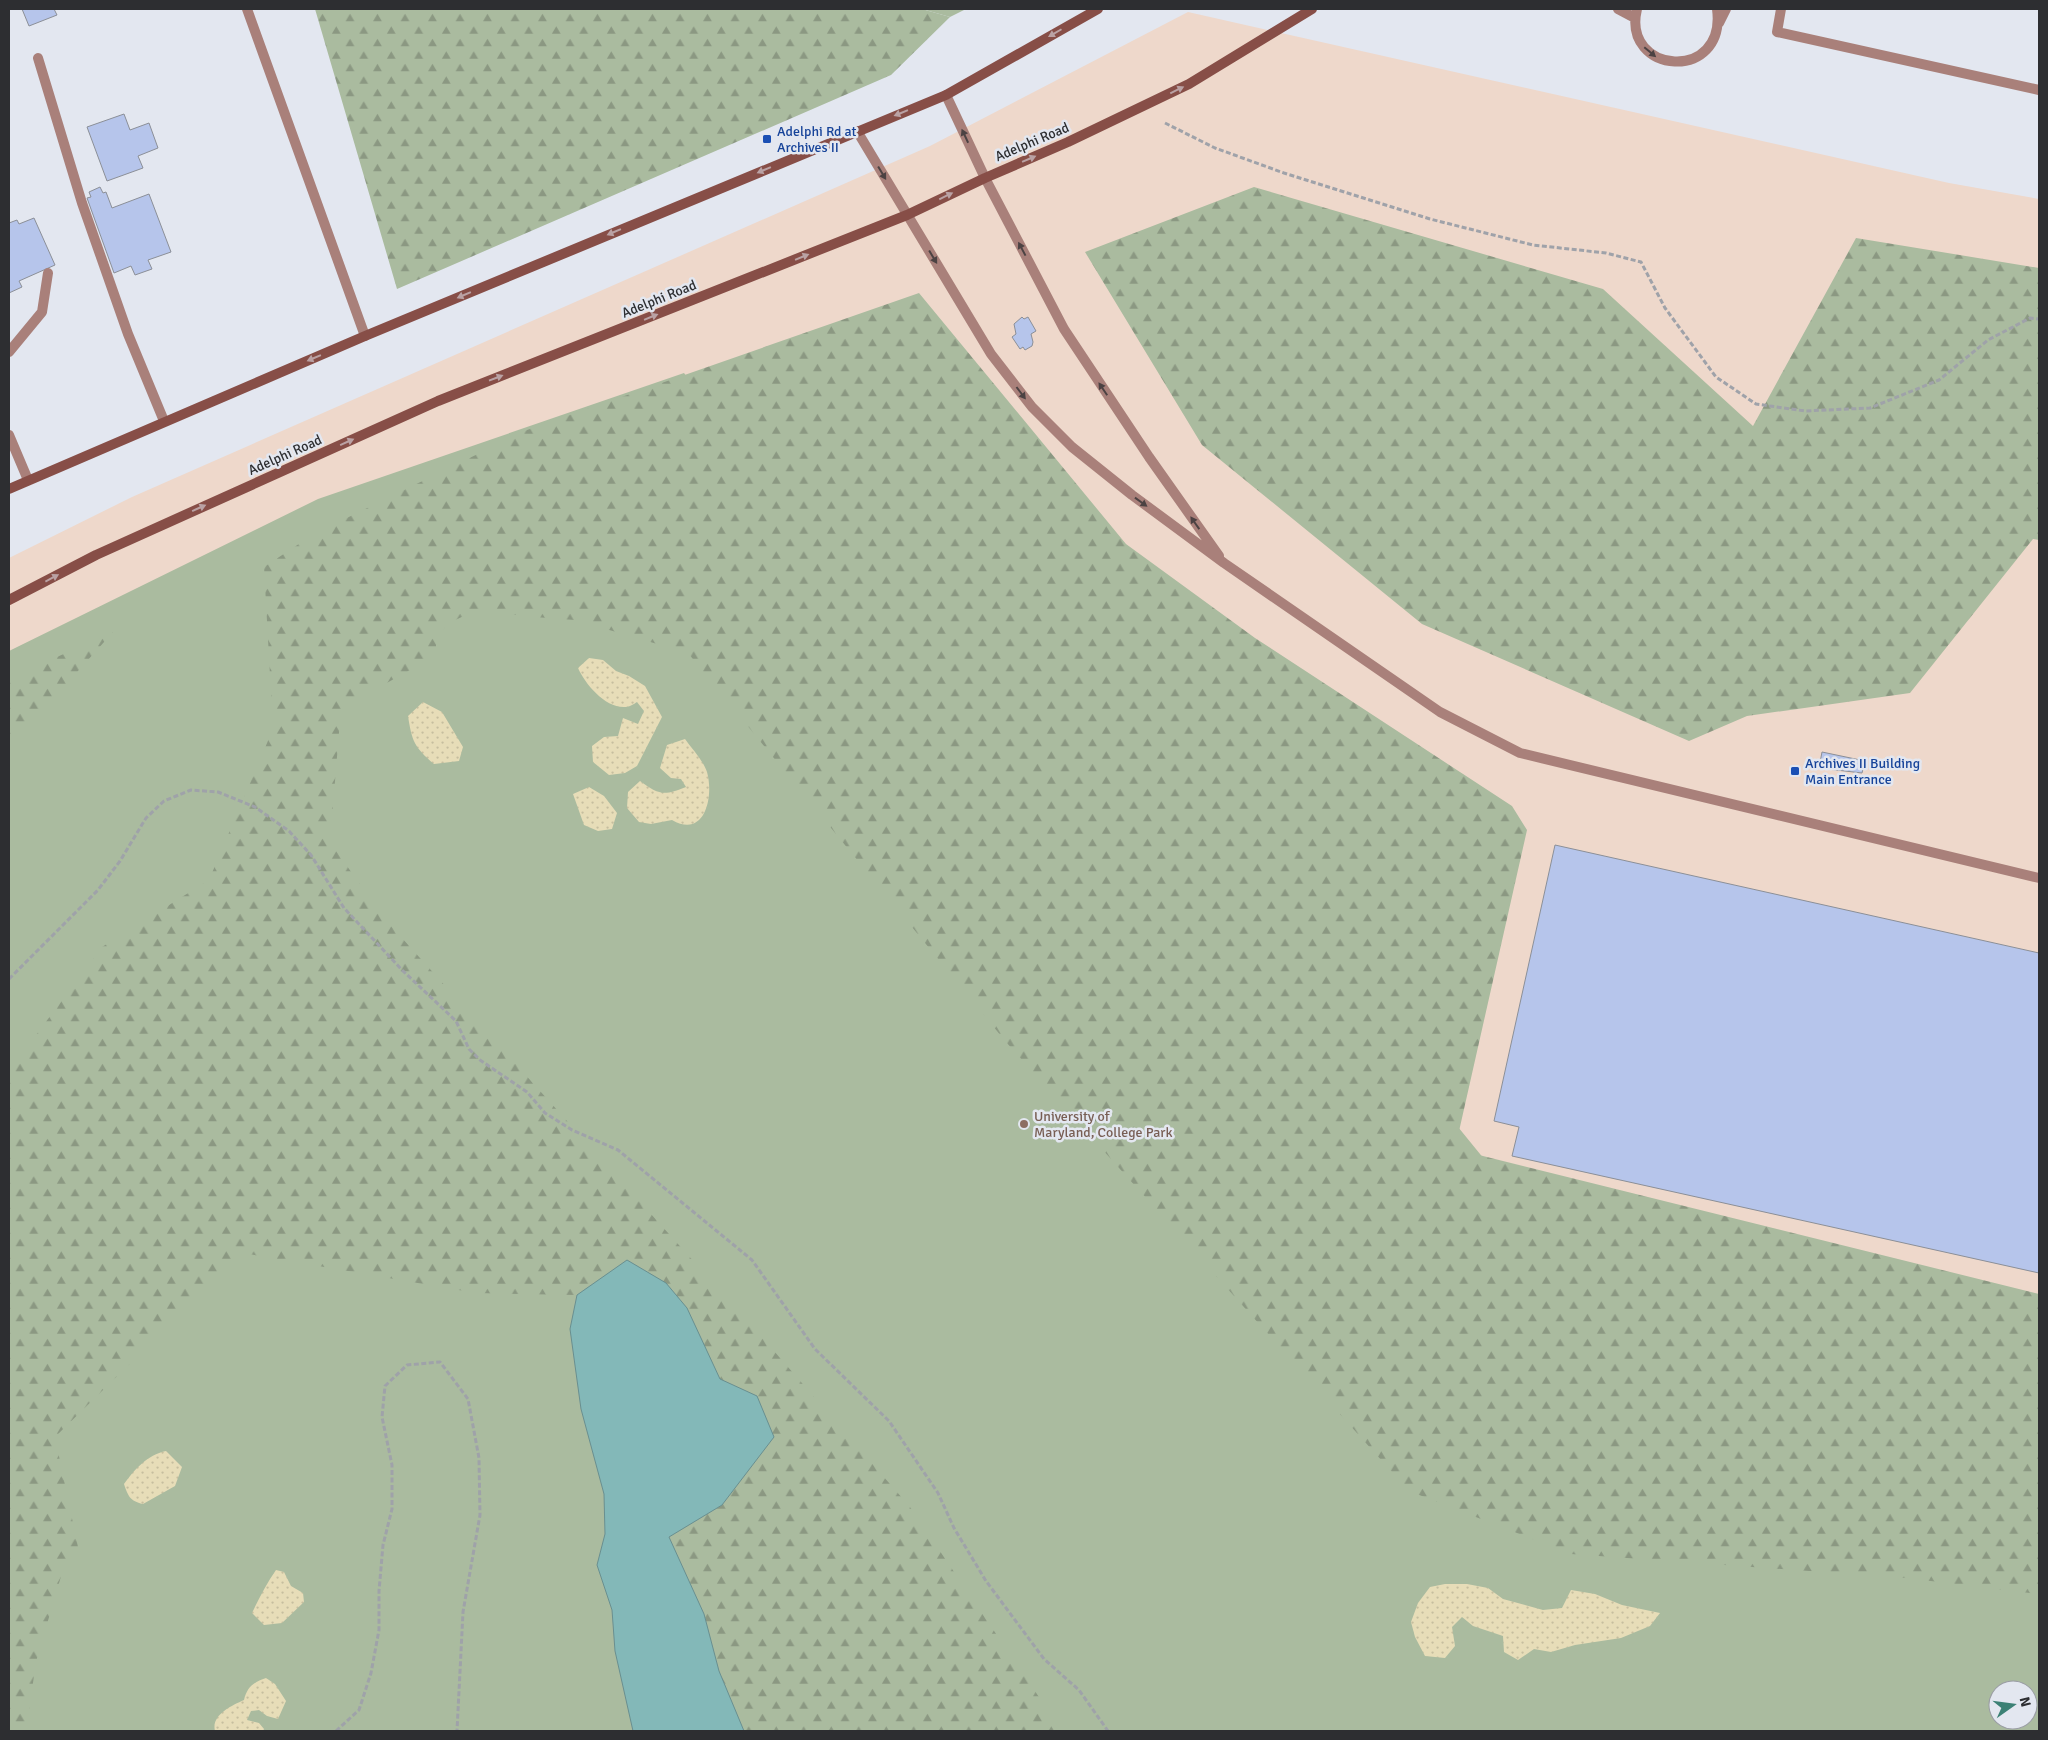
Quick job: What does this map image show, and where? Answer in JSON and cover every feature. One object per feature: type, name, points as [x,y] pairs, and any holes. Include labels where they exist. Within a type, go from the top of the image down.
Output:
[{"type":"main road","points":[[9,489],[365,336],[946,95],[1098,9]]},
{"type":"main road","name":"Adelphi Road","points":[[9,600],[96,555],[438,401],[907,215],[984,178],[1068,142],[1188,84],[1312,9]]},
{"type":"lane","points":[[247,9],[365,336]]},
{"type":"lane","points":[[1618,9],[1636,14],[1637,35],[1645,49],[1659,59],[1675,63],[1691,60],[1705,52],[1715,39],[1719,23],[1726,9]]},
{"type":"lane","points":[[1717,9],[1719,23]]},
{"type":"lane","points":[[1781,9],[1777,32],[2039,90]]},
{"type":"lane","points":[[38,58],[82,204],[128,334],[164,421]]},
{"type":"lane","points":[[946,95],[984,178],[1064,329],[1149,457],[1224,563]]},
{"type":"lane","points":[[857,131],[991,354],[1032,407],[1072,447],[1224,563],[1440,712],[1520,753],[2039,878]]},
{"type":"lane","points":[[9,352],[42,312],[48,273]]},
{"type":"lane","points":[[9,435],[28,480]]},
{"type":"path","points":[[1138,109],[1215,148],[1284,173],[1430,219],[1533,245],[1606,253],[1641,262],[1666,308],[1716,377],[1756,404],[1805,411],[1870,408],[1939,380],[1988,340],[2030,318],[2039,319]]},
{"type":"path","points":[[9,979],[98,890],[120,861],[146,818],[164,801],[191,790],[218,792],[255,807],[288,831],[311,855],[344,908],[402,970],[456,1021],[469,1049],[480,1060],[528,1092],[545,1113],[572,1130],[618,1150],[752,1260],[815,1349],[889,1421],[938,1493],[954,1528],[986,1581],[1044,1659],[1079,1690],[1108,1731]]},
{"type":"path","points":[[336,1731],[359,1710],[371,1673],[379,1630],[379,1591],[383,1545],[392,1509],[392,1465],[382,1417],[385,1386],[407,1365],[440,1362],[468,1399],[479,1458],[480,1515],[463,1612],[457,1731]]},
{"type":"shaded area","name":"University of Maryland, College Park","points":[[1188,12],[1949,183],[2039,199],[2039,1731],[9,1731],[9,558],[132,497],[930,146]]},
{"type":"shaded area","points":[[627,1260],[666,1283],[687,1308],[720,1379],[757,1396],[774,1437],[722,1505],[669,1537],[704,1614],[719,1671],[744,1731],[633,1731],[615,1651],[612,1610],[597,1565],[605,1534],[604,1494],[581,1409],[570,1329],[577,1295]]},
{"type":"green space","points":[[315,9],[922,9],[950,17],[891,75],[397,289]]},
{"type":"green space","points":[[922,9],[966,9],[950,17]]},
{"type":"green space","points":[[1254,187],[1603,289],[1753,426],[1856,238],[2039,268],[2039,540],[2033,539],[1910,693],[1747,716],[1689,741],[1422,624],[1202,445],[1085,252]]},
{"type":"green space","points":[[919,293],[1126,544],[1255,638],[1512,806],[1527,830],[1455,1149],[2039,1294],[2039,1594],[1906,1578],[1571,1554],[1409,1491],[1006,1042],[688,653],[575,620],[521,616],[487,609],[470,613],[447,624],[436,641],[436,656],[341,708],[330,842],[383,917],[761,1336],[910,1507],[1062,1731],[744,1731],[719,1671],[704,1614],[669,1537],[722,1505],[757,1396],[720,1379],[687,1308],[627,1260],[577,1295],[476,1293],[243,1253],[55,1437],[78,1547],[62,1573],[36,1662],[26,1731],[9,1731],[9,1071],[102,947],[209,880],[273,729],[264,567],[314,534],[527,430]]},
{"type":"green space","name":"University of Maryland, College Park","points":[[684,373],[713,412],[1024,594],[1577,1273],[2039,1334],[2039,1731],[9,1731],[9,651],[318,499]]},
{"type":"green space","points":[[113,632],[9,748],[9,681],[30,669]]},
{"type":"sand","points":[[589,658],[603,660],[616,671],[629,676],[645,686],[662,717],[637,766],[625,773],[609,775],[593,762],[592,746],[604,737],[618,736],[623,718],[638,724],[644,711],[637,702],[627,707],[618,707],[597,694],[578,668]]},
{"type":"sand","points":[[423,702],[442,712],[463,747],[459,761],[434,764],[418,748],[411,732],[408,716]]},
{"type":"sand","points":[[685,739],[707,772],[709,793],[708,803],[704,812],[699,820],[692,824],[683,824],[672,820],[651,824],[639,822],[627,808],[628,792],[640,781],[662,793],[686,787],[681,779],[671,778],[660,768],[667,745]]},
{"type":"sand","points":[[589,787],[604,796],[617,813],[612,829],[598,831],[584,825],[573,794]]},
{"type":"sand","points":[[166,1451],[182,1467],[175,1486],[143,1504],[132,1500],[124,1484],[147,1459]]},
{"type":"sand","points":[[276,1570],[284,1572],[291,1586],[303,1593],[304,1602],[282,1623],[264,1625],[252,1613]]},
{"type":"sand","points":[[1445,1584],[1467,1584],[1488,1588],[1503,1599],[1543,1610],[1562,1608],[1571,1590],[1595,1594],[1622,1605],[1660,1613],[1650,1626],[1621,1638],[1575,1645],[1551,1652],[1534,1649],[1518,1660],[1504,1652],[1503,1636],[1473,1626],[1462,1617],[1452,1627],[1455,1646],[1445,1658],[1425,1656],[1415,1637],[1411,1622],[1418,1603],[1430,1587]]},
{"type":"sand","points":[[266,1678],[275,1684],[286,1701],[278,1719],[267,1716],[259,1710],[251,1711],[247,1720],[259,1723],[264,1729],[263,1731],[215,1731],[216,1720],[219,1716],[228,1708],[244,1700],[252,1686]]},
{"type":"building","points":[[22,9],[54,9],[57,15],[29,26]]},
{"type":"building","points":[[124,114],[130,130],[149,123],[158,148],[138,156],[143,168],[107,181],[87,127]]},
{"type":"building","points":[[100,187],[103,193],[106,192],[112,208],[149,194],[171,252],[148,260],[152,269],[135,275],[131,266],[114,273],[87,198],[91,197],[89,192]]},
{"type":"building","points":[[34,218],[55,265],[19,281],[22,287],[9,293],[9,223],[17,220],[19,224]]},
{"type":"building","points":[[1022,317],[1024,319],[1028,317],[1036,331],[1031,334],[1032,346],[1025,350],[1023,347],[1020,349],[1012,337],[1016,334],[1014,324]]},
{"type":"building","points":[[1822,752],[1865,761],[1862,773],[1819,768]]},
{"type":"building","points":[[1555,845],[2039,953],[2039,1273],[1512,1156],[1519,1127],[1494,1121]]},
{"type":"place","name":"Adelphi Rd at Archives II","points":[[767,139]]},
{"type":"place","name":"Archives II Building Main Entrance","points":[[1795,771]]},
{"type":"place","name":"University of Maryland, College Park","points":[[1024,1124]]}]
